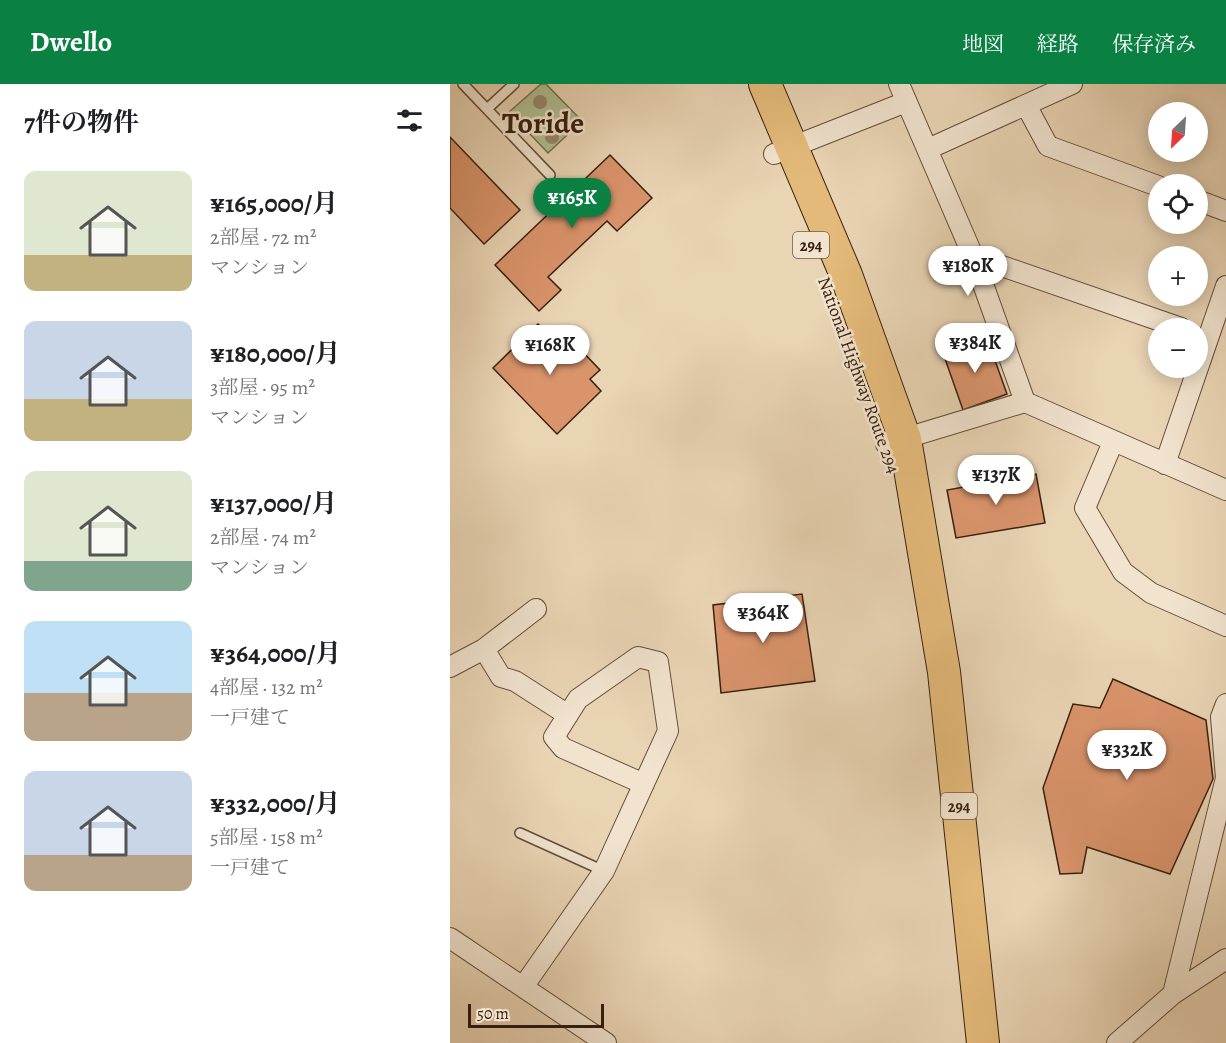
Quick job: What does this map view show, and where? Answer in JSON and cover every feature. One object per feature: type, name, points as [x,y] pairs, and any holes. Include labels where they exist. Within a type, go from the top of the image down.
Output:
[{"type":"highway","name":"National Highway Route 294","points":[[743,84],[783,151]]},
{"type":"highway","name":"National Highway Route 294","points":[[765,84],[783,151],[818,262],[896,442],[926,570],[944,672],[983,1043]]},
{"type":"street","points":[[928,149],[1072,84]]},
{"type":"street","points":[[783,151],[903,93],[973,256],[1025,402]]},
{"type":"street","points":[[1026,105],[1048,146],[1148,182]]},
{"type":"street","points":[[1208,204],[1226,211]]},
{"type":"street","points":[[973,256],[1152,318]]},
{"type":"street","points":[[1208,325],[1226,286]]},
{"type":"street","points":[[1165,464],[1191,378]]},
{"type":"street","points":[[896,442],[1025,402],[1226,490]]},
{"type":"street","points":[[1113,442],[1085,508],[1123,572],[1151,593],[1226,626]]},
{"type":"street","points":[[450,667],[484,649],[536,609]]},
{"type":"street","points":[[484,649],[501,677],[515,681],[568,715]]},
{"type":"street","points":[[523,987],[604,871],[644,784],[668,730],[658,662],[638,657],[578,699],[554,737],[563,748],[644,784]]},
{"type":"street","points":[[1173,994],[1226,778],[1221,717],[1226,704]]},
{"type":"street","points":[[450,938],[606,1043]]},
{"type":"street","points":[[1117,1043],[1173,994],[1226,959]]},
{"type":"lane","points":[[464,84],[550,175]]},
{"type":"lane","points":[[487,109],[514,84]]},
{"type":"lane","points":[[520,833],[604,871]]},
{"type":"green space","points":[[541,84],[546,84],[582,121],[548,153],[509,112]]},
{"type":"building","points":[[450,137],[520,210],[484,244],[450,208]]},
{"type":"building","points":[[610,155],[652,198],[617,231],[607,221],[548,277],[561,290],[539,311],[495,265]]},
{"type":"building","points":[[538,324],[551,338],[561,329],[600,370],[590,379],[601,391],[557,434],[493,368]]},
{"type":"building","points":[[987,338],[1007,394],[963,410],[943,353]]},
{"type":"building","points":[[1036,474],[1045,523],[956,538],[947,490]]},
{"type":"building","points":[[802,594],[815,681],[721,693],[713,605]]},
{"type":"building","points":[[1113,679],[1206,720],[1213,779],[1170,874],[1087,847],[1082,873],[1060,874],[1043,788],[1073,704],[1100,708]]},
{"type":"district","name":"Toride","points":[[543,123]]}]
